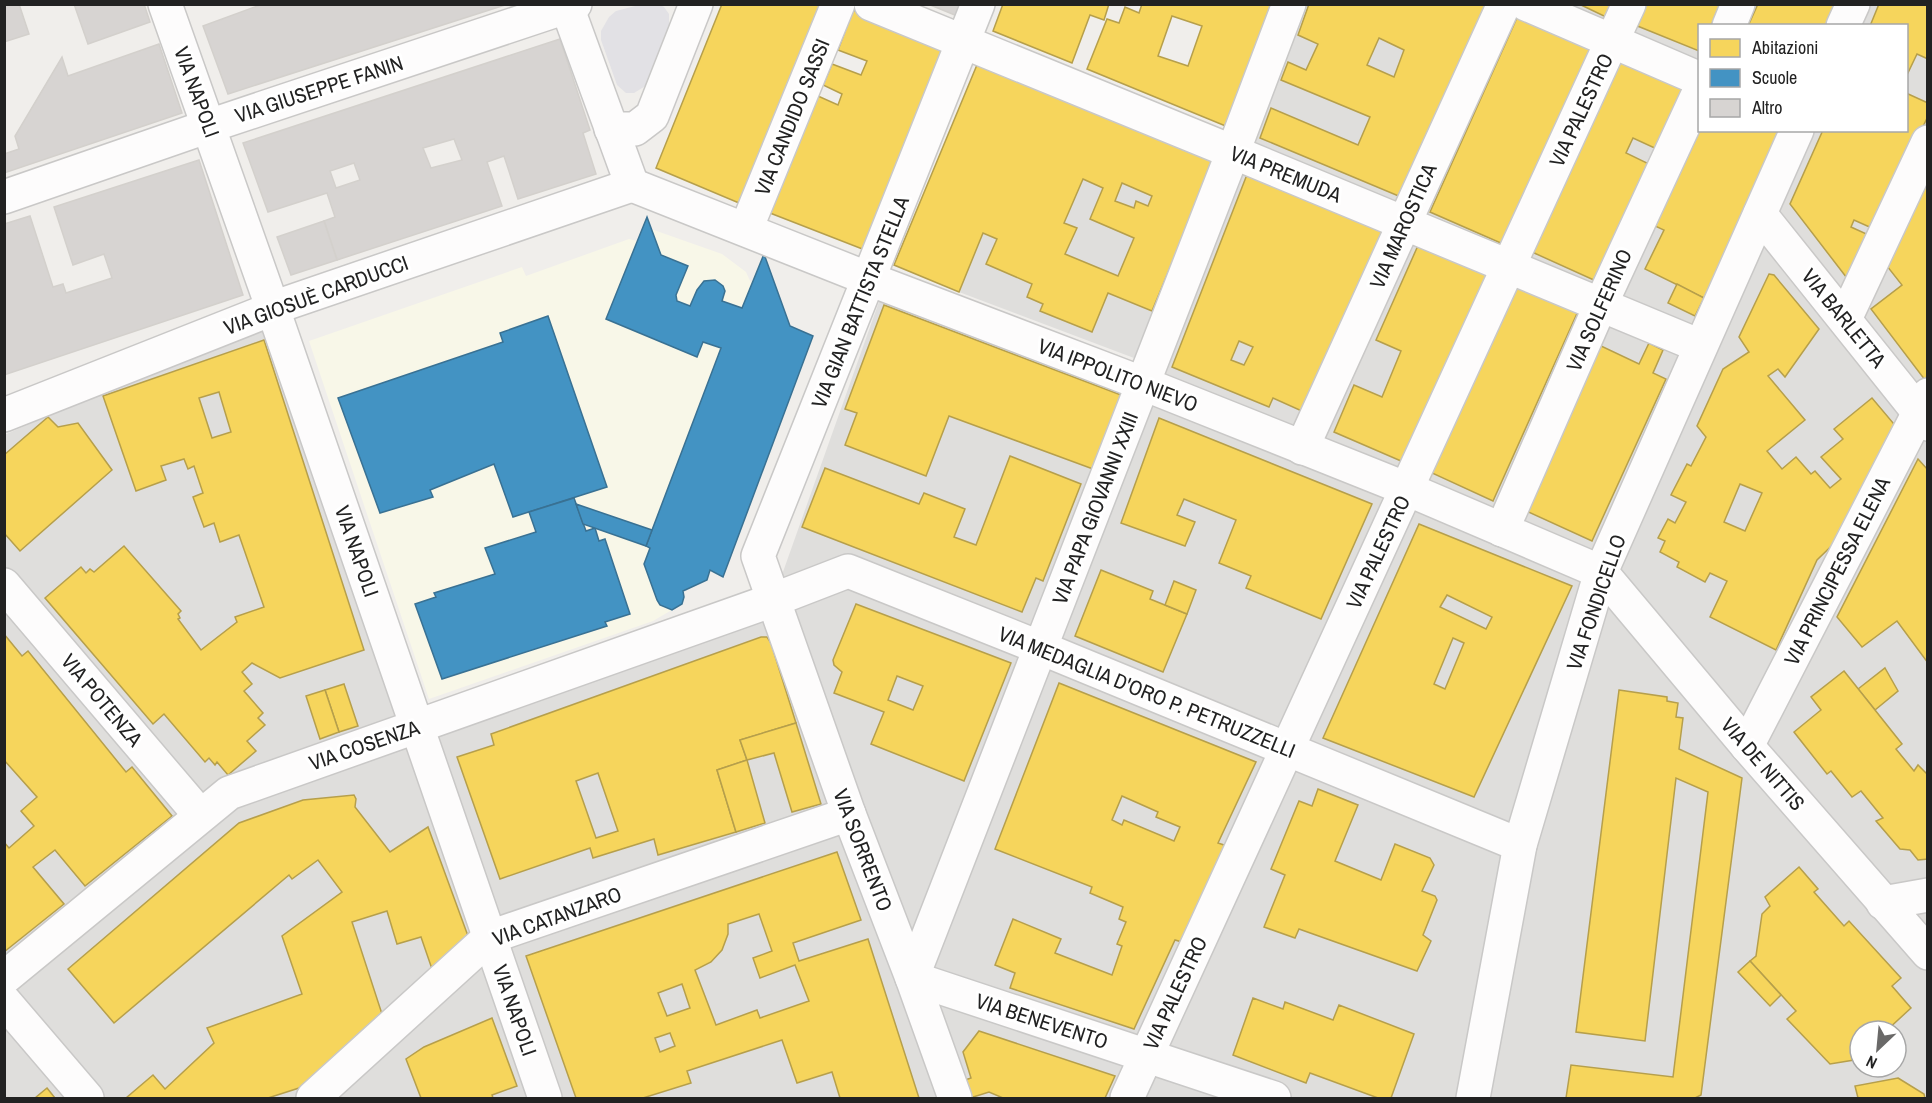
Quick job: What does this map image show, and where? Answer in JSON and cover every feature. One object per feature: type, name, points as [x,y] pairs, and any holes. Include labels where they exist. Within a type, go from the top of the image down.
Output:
[{"type":"street","name":"VIA NAPOLI","points":[[165,4],[546,1098]]},
{"type":"street","points":[[611,129],[635,129],[652,116],[696,4]]},
{"type":"street","name":"VIA CANDIDO SASSI","points":[[746,229],[838,4]]},
{"type":"street","name":"VIA PREMUDA","points":[[871,4],[1700,346]]},
{"type":"street","name":"VIA GIAN BATTISTA STELLA","points":[[773,600],[758,556],[978,4]]},
{"type":"street","name":"VIA PAPA GIOVANNI XXIII","points":[[912,978],[1144,384],[1288,4]]},
{"type":"street","name":"VIA MAROSTICA","points":[[1302,448],[1504,4]]},
{"type":"street","points":[[1526,4],[1698,78]]},
{"type":"street","name":"VIA PALESTRO","points":[[1127,1098],[1629,4]]},
{"type":"street","points":[[1730,24],[1738,4]]},
{"type":"street","points":[[1845,24],[1853,4]]},
{"type":"street","name":"VIA GIUSEPPE FANIN","points":[[4,197],[569,6]]},
{"type":"street","points":[[569,6],[632,185]]},
{"type":"street","name":"VIA SOLFERINO","points":[[1502,530],[1601,304],[1698,94]]},
{"type":"street","name":"VIA FONDICELLO","points":[[1473,1098],[1520,845],[1601,572],[1796,132]]},
{"type":"street","points":[[1845,319],[1928,141]]},
{"type":"street","name":"VIA IPPOLITO NIEVO","points":[[632,185],[1407,489],[1601,572]]},
{"type":"street","name":"VIA GIOSUÈ CARDUCCI","points":[[4,415],[273,309],[632,185]]},
{"type":"street","name":"VIA BARLETTA","points":[[1760,214],[1845,319],[1925,410]]},
{"type":"street","name":"VIA PRINCIPESSA ELENA","points":[[1747,746],[1925,410]]},
{"type":"street","name":"VIA MEDAGLIA D'ORO P. PETRUZZELLI","points":[[773,600],[848,571],[1520,845]]},
{"type":"street","name":"VIA DE NITTIS","points":[[1601,572],[1747,746],[1928,953]]},
{"type":"street","name":"VIA POTENZA","points":[[4,585],[200,815]]},
{"type":"street","name":"VIA COSENZA","points":[[4,978],[229,793],[773,600]]},
{"type":"street","name":"VIA SORRENTO","points":[[773,600],[849,814],[955,1098]]},
{"type":"street","name":"VIA CATANZARO","points":[[313,1098],[490,937],[849,814]]},
{"type":"street","points":[[1883,903],[1928,895]]},
{"type":"street","name":"VIA BENEVENTO","points":[[912,978],[1274,1098]]},
{"type":"street","points":[[4,1001],[87,1098]]},
{"type":"shaded area","points":[[639,5],[664,7],[669,14],[669,25],[647,85],[634,93],[626,93],[617,85],[601,40],[601,31],[609,17],[616,11]]},
{"type":"shaded area","points":[[1283,5],[1927,5],[1927,1098],[5,1098],[4,435],[260,325],[410,748],[706,609],[773,600],[880,299],[1133,391]]},
{"type":"shaded area","points":[[979,60],[1216,158],[1134,358],[894,265]]},
{"type":"shaded area","points":[[647,217],[651,229],[722,254],[746,272],[751,283],[764,254],[790,326],[813,336],[723,577],[710,571],[707,580],[683,591],[682,604],[653,621],[429,699],[309,341],[522,267],[526,276],[629,239],[637,241]]},
{"type":"building: Abitazioni","points":[[722,4],[823,4],[739,203],[656,168]]},
{"type":"building: Abitazioni","points":[[1003,4],[1109,4],[1104,20],[1090,15],[1072,63],[993,31]]},
{"type":"building: Abitazioni","points":[[1142,4],[1275,4],[1228,127],[1087,69],[1107,19],[1119,23],[1125,7],[1139,13]],"holes":[[[1172,16],[1202,26],[1188,66],[1158,56]]]},
{"type":"building: Abitazioni","points":[[1309,4],[1489,4],[1401,197],[1260,138],[1271,108],[1358,145],[1370,117],[1281,80],[1288,62],[1306,70],[1318,44],[1298,35]],"holes":[[[1379,38],[1404,50],[1394,77],[1367,65]]]},
{"type":"building: Abitazioni","points":[[1579,4],[1611,4],[1606,17]]},
{"type":"building: Abitazioni","points":[[1645,4],[1720,4],[1712,24],[1698,24],[1698,51],[1635,25]]},
{"type":"building: Abitazioni","points":[[1758,4],[1841,4],[1833,24],[1749,24]]},
{"type":"building: Abitazioni","points":[[1879,4],[1928,4],[1928,59],[1917,54],[1908,73],[1908,24],[1871,24]]},
{"type":"building: Abitazioni","points":[[853,10],[946,47],[865,250],[770,213],[818,96],[838,105],[842,94],[823,85],[832,64],[861,75],[867,61],[838,50]]},
{"type":"building: Abitazioni","points":[[1520,11],[1597,41],[1503,244],[1430,212]]},
{"type":"building: Abitazioni","points":[[1621,51],[1690,81],[1659,150],[1633,138],[1626,153],[1649,164],[1596,281],[1532,252]]},
{"type":"building: Abitazioni","points":[[979,60],[1216,158],[1152,311],[1108,293],[1092,332],[1040,311],[1043,304],[1027,297],[1032,284],[986,264],[997,239],[983,233],[959,292],[894,265]],"holes":[[[1083,179],[1103,188],[1090,219],[1134,238],[1118,276],[1065,254],[1077,228],[1064,223]],[[1122,183],[1152,196],[1148,206],[1136,201],[1134,208],[1115,201]]]},
{"type":"building: Abitazioni","points":[[1908,94],[1928,103],[1928,116],[1874,229],[1854,220],[1851,227],[1871,236],[1850,282],[1790,204],[1822,132],[1908,132]]},
{"type":"building: Abitazioni","points":[[1699,132],[1784,132],[1704,298],[1645,269],[1664,230],[1655,226]]},
{"type":"building: Abitazioni","points":[[1928,162],[1928,375],[1925,380],[1871,309],[1902,285],[1883,261]]},
{"type":"building: Abitazioni","points":[[1248,172],[1386,227],[1304,412],[1273,398],[1269,407],[1172,367]],"holes":[[[1239,341],[1253,347],[1244,365],[1231,360]]]},
{"type":"building: Abitazioni","points":[[1420,241],[1491,270],[1401,461],[1334,432],[1354,385],[1382,397],[1401,351],[1376,340]]},
{"type":"building: Abitazioni","points":[[1769,274],[1774,275],[1819,329],[1785,377],[1778,369],[1768,376],[1805,420],[1767,451],[1782,469],[1796,457],[1811,474],[1815,471],[1830,488],[1841,479],[1821,457],[1843,439],[1834,429],[1872,398],[1899,430],[1849,529],[1817,560],[1776,650],[1710,617],[1727,581],[1710,573],[1705,582],[1677,567],[1679,562],[1660,552],[1665,541],[1658,538],[1668,519],[1675,523],[1686,502],[1671,495],[1687,464],[1691,466],[1706,437],[1697,426],[1723,369],[1749,352],[1739,337]],"holes":[[[1740,484],[1762,493],[1745,531],[1724,522]]]},
{"type":"building: Abitazioni","points":[[1517,281],[1579,309],[1493,501],[1432,473]]},
{"type":"building: Abitazioni","points":[[1677,284],[1704,298],[1695,316],[1668,303]]},
{"type":"building: Abitazioni","points":[[884,305],[1121,395],[1093,469],[949,416],[926,476],[845,445],[857,413],[845,409]]},
{"type":"building: Abitazioni","points":[[264,340],[364,650],[280,678],[252,663],[242,672],[252,684],[244,691],[263,713],[258,718],[265,725],[247,741],[256,751],[228,775],[217,762],[215,765],[209,758],[205,762],[164,714],[153,724],[45,598],[81,567],[86,573],[90,569],[94,572],[124,546],[181,611],[178,619],[201,650],[237,622],[235,617],[264,607],[239,535],[220,542],[214,523],[204,527],[193,497],[203,493],[194,466],[188,469],[184,459],[161,466],[166,480],[136,491],[103,396]],"holes":[[[219,392],[231,432],[212,438],[199,398]]]},
{"type":"building: Abitazioni","points":[[1649,343],[1663,350],[1653,373],[1666,379],[1592,541],[1524,510],[1599,345],[1639,364]]},
{"type":"building: Abitazioni","points":[[48,417],[58,427],[78,423],[112,470],[20,551],[4,533],[4,455]]},
{"type":"building: Abitazioni","points":[[1159,418],[1372,504],[1321,619],[1246,588],[1251,576],[1219,563],[1236,520],[1184,499],[1177,515],[1195,522],[1185,546],[1121,523]]},
{"type":"building: Abitazioni","points":[[1010,456],[1081,484],[1043,581],[1036,578],[1022,612],[802,527],[825,468],[919,504],[924,493],[965,509],[954,537],[976,545]]},
{"type":"building: Abitazioni","points":[[1918,459],[1928,470],[1928,663],[1897,621],[1862,647],[1837,617]]},
{"type":"building: Abitazioni","points":[[1419,524],[1572,586],[1474,797],[1323,738]],"holes":[[[1447,595],[1492,617],[1486,629],[1440,607]],[[1453,638],[1464,643],[1445,689],[1434,684]]]},
{"type":"building: Abitazioni","points":[[1101,570],[1153,591],[1150,599],[1187,614],[1163,672],[1075,636]]},
{"type":"building: Abitazioni","points":[[1174,581],[1196,590],[1187,614],[1165,605]]},
{"type":"building: Abitazioni","points":[[856,604],[1011,663],[964,781],[871,744],[884,712],[834,693],[842,672],[834,665],[833,660]],"holes":[[[897,676],[923,686],[913,710],[888,700]]]},
{"type":"building: Abitazioni","points":[[4,634],[22,656],[28,651],[126,772],[132,767],[172,816],[85,886],[55,850],[33,867],[64,904],[4,952],[4,842],[9,848],[34,826],[21,811],[37,797],[4,760]]},
{"type":"building: Abitazioni","points":[[761,637],[767,637],[771,643],[796,723],[740,740],[747,760],[717,770],[736,832],[658,855],[654,839],[593,858],[590,848],[500,879],[457,757],[494,745],[491,734]],"holes":[[[598,773],[618,831],[596,838],[576,781]]]},
{"type":"building: Abitazioni","points":[[1885,668],[1898,691],[1875,710],[1858,689]]},
{"type":"building: Abitazioni","points":[[1844,671],[1902,744],[1896,749],[1914,771],[1918,765],[1928,775],[1928,859],[1918,860],[1910,850],[1900,849],[1876,821],[1883,818],[1861,791],[1852,797],[1831,771],[1827,774],[1794,732],[1821,710],[1811,697]]},
{"type":"building: Abitazioni","points":[[1059,683],[1256,762],[1218,843],[1227,846],[1182,942],[1175,940],[1134,1029],[1010,988],[1015,973],[995,965],[1013,919],[1061,939],[1055,953],[1112,975],[1122,946],[1117,944],[1126,922],[1119,919],[1123,907],[1090,893],[1092,887],[995,849]],"holes":[[[1122,796],[1158,812],[1156,817],[1180,827],[1174,841],[1124,820],[1122,825],[1112,820]]]},
{"type":"building: Abitazioni","points":[[344,684],[358,726],[339,732],[325,690]]},
{"type":"building: Abitazioni","points":[[325,690],[339,732],[320,739],[306,696]]},
{"type":"building: Abitazioni","points":[[1619,690],[1667,697],[1667,701],[1678,703],[1676,717],[1683,718],[1679,749],[1742,778],[1701,1095],[1695,1098],[1566,1098],[1571,1065],[1673,1077],[1708,792],[1676,778],[1645,1041],[1576,1032]]},
{"type":"building: Abitazioni","points":[[796,723],[821,804],[792,812],[774,753],[747,760],[740,740]]},
{"type":"building: Abitazioni","points":[[747,760],[765,823],[736,832],[717,770]]},
{"type":"building: Abitazioni","points":[[1318,789],[1358,805],[1335,861],[1381,880],[1395,844],[1430,858],[1434,865],[1422,891],[1435,896],[1437,900],[1423,935],[1431,941],[1417,971],[1299,929],[1295,938],[1264,927],[1285,875],[1271,869],[1299,801],[1312,806]]},
{"type":"building: Abitazioni","points":[[354,795],[355,807],[390,852],[428,827],[468,936],[432,969],[421,937],[397,944],[387,911],[352,922],[382,1014],[299,1088],[268,1098],[126,1098],[153,1075],[165,1089],[214,1043],[207,1028],[302,994],[282,936],[342,892],[318,860],[292,879],[289,875],[114,1023],[68,969],[239,823],[303,800]]},
{"type":"building: Abitazioni","points":[[837,852],[861,920],[793,943],[799,961],[868,939],[919,1098],[840,1098],[832,1072],[797,1083],[782,1040],[687,1071],[691,1083],[643,1098],[576,1098],[526,956]],"holes":[[[759,914],[772,951],[753,958],[760,978],[795,965],[809,1001],[760,1018],[757,1010],[716,1025],[695,970],[711,962],[722,950],[728,934],[728,924]],[[682,984],[690,1008],[667,1016],[658,993]],[[670,1033],[675,1046],[660,1052],[655,1038]]]},
{"type":"building: Abitazioni","points":[[1799,867],[1818,889],[1814,892],[1844,926],[1849,921],[1901,978],[1892,986],[1911,1008],[1899,1019],[1848,1019],[1848,1061],[1830,1064],[1787,1019],[1796,1011],[1750,961],[1756,956],[1762,914],[1770,906],[1765,897]]},
{"type":"building: Abitazioni","points":[[1750,961],[1781,995],[1770,1006],[1738,972]]},
{"type":"building: Abitazioni","points":[[1253,998],[1283,1009],[1285,1002],[1333,1020],[1339,1005],[1414,1034],[1391,1098],[1378,1098],[1310,1073],[1306,1083],[1233,1055]]},
{"type":"building: Abitazioni","points":[[492,1018],[517,1086],[492,1095],[493,1098],[421,1098],[406,1059],[424,1047]]},
{"type":"building: Abitazioni","points":[[979,1031],[1115,1076],[1105,1098],[1003,1098],[989,1092],[970,1098],[965,1080],[971,1078],[963,1052]]},
{"type":"building: Abitazioni","points":[[1900,1079],[1924,1094],[1925,1098],[1858,1098],[1855,1086]]},
{"type":"building: Abitazioni","points":[[47,1088],[55,1098],[35,1098]]},
{"type":"building: Scuole","points":[[647,217],[661,255],[688,266],[676,295],[677,301],[690,306],[704,281],[715,280],[723,286],[725,291],[722,301],[742,308],[764,254],[790,326],[813,336],[723,577],[710,570],[707,580],[683,591],[682,604],[672,610],[660,605],[657,600],[644,564],[650,548],[646,546],[721,348],[703,342],[697,357],[606,319]]},
{"type":"building: Scuole","points":[[548,316],[607,487],[513,517],[494,464],[430,490],[433,497],[380,513],[338,398],[503,342],[500,333]]},
{"type":"building: Scuole","points":[[574,498],[586,531],[595,528],[599,541],[605,539],[630,614],[605,622],[607,626],[442,679],[415,604],[436,597],[434,593],[495,574],[485,548],[536,532],[529,512]]},
{"type":"building: Scuole","points":[[576,504],[652,530],[646,546],[583,524]]},
{"type":"building: Altro","points":[[4,4],[19,4],[29,34],[4,42]]},
{"type":"building: Altro","points":[[74,4],[144,4],[150,22],[88,44]]},
{"type":"building: Altro","points":[[263,4],[508,4],[228,94],[203,26]]},
{"type":"building: Altro","points":[[928,4],[967,4],[962,18]]},
{"type":"building: Altro","points":[[560,39],[590,130],[583,133],[596,174],[518,199],[504,156],[487,162],[502,206],[337,260],[324,221],[335,217],[327,193],[268,212],[243,143]],"holes":[[[454,139],[462,160],[431,168],[423,148]],[[354,163],[360,180],[336,188],[330,171]]]},
{"type":"building: Altro","points":[[159,44],[182,113],[4,173],[4,154],[19,149],[15,136],[62,57],[68,76]]},
{"type":"building: Altro","points":[[199,160],[243,295],[4,375],[4,224],[30,216],[53,287],[63,284],[66,293],[112,278],[104,254],[73,265],[54,207]]},
{"type":"building: Altro","points":[[324,221],[337,260],[291,275],[277,237]]}]
